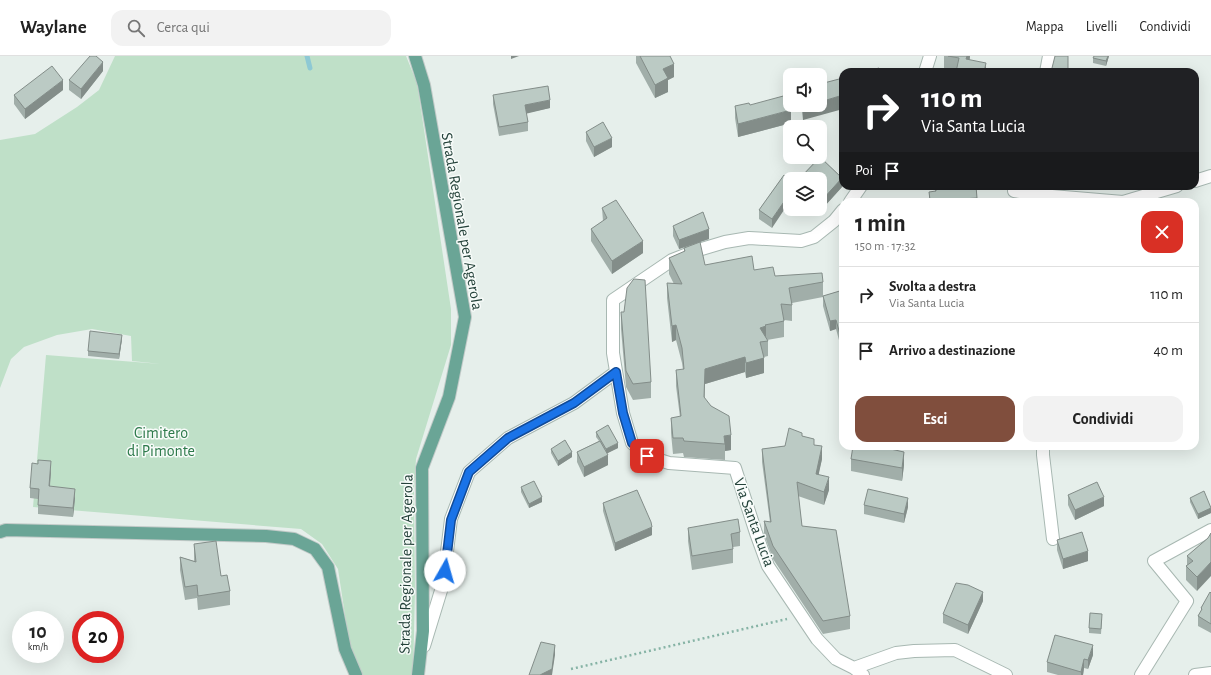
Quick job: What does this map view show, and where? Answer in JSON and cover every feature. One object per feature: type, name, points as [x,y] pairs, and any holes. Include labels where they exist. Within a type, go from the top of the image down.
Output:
[{"type":"main road","name":"Strada Regionale per Agerola","points":[[414,56],[424,85],[465,317],[449,397],[422,468],[423,631],[418,670]]},
{"type":"main road","points":[[0,532],[6,530],[266,536],[294,539],[314,549],[328,567],[345,649],[356,675]]},
{"type":"lane","points":[[926,68],[930,56]]},
{"type":"lane","points":[[1047,68],[1049,56]]},
{"type":"lane","points":[[1199,180],[1211,176]]},
{"type":"lane","points":[[1136,198],[1164,190]]},
{"type":"lane","points":[[1015,191],[1076,198]]},
{"type":"lane","points":[[418,670],[443,584],[451,520],[469,472],[508,438],[574,403],[616,372],[613,353],[613,300],[672,260],[695,250],[725,242],[749,238],[801,241],[814,237],[834,221],[839,215]]},
{"type":"lane","name":"Via Santa Lucia","points":[[616,372],[623,413],[632,443],[642,452],[647,456],[669,463],[736,468],[768,566],[817,639],[836,659],[858,671]]},
{"type":"lane","points":[[1043,450],[1053,539]]},
{"type":"lane","points":[[1141,675],[1187,601],[1154,561],[1211,530]]},
{"type":"lane","points":[[858,671],[896,653],[955,650],[1006,675]]},
{"type":"lane","points":[[1196,675],[1211,673]]},
{"type":"path","points":[[571,669],[802,615]]},
{"type":"green space","name":"Cimitero di Pimonte","points":[[115,56],[406,56],[417,83],[451,309],[451,345],[416,459],[414,491],[415,591],[413,675],[363,675],[355,662],[348,635],[338,569],[322,544],[301,529],[33,507],[46,355],[161,364],[132,361],[131,336],[92,329],[57,335],[24,347],[11,359],[0,388],[0,140],[35,134],[77,107],[99,90]]},
{"type":"building","points":[[90,56],[96,56],[103,62],[81,89],[69,80]]},
{"type":"building","points":[[640,56],[670,56],[674,64],[663,69],[668,78],[655,85]]},
{"type":"building","points":[[948,56],[967,56],[966,59],[986,63],[985,68],[957,68],[959,58]]},
{"type":"building","points":[[1055,56],[1068,56],[1068,68],[1052,68]]},
{"type":"building","points":[[1094,56],[1108,56],[1106,61],[1093,58]]},
{"type":"building","points":[[52,66],[63,80],[25,109],[14,95]]},
{"type":"building","points":[[839,79],[839,96],[827,100],[827,82]]},
{"type":"building","points":[[548,86],[550,100],[525,105],[528,122],[499,127],[493,95]]},
{"type":"building","points":[[783,96],[783,112],[738,124],[735,106],[749,103],[750,105]]},
{"type":"building","points":[[603,122],[612,138],[594,147],[586,132]]},
{"type":"building","points":[[813,164],[827,164],[839,175],[839,181],[827,195],[827,172],[806,172]]},
{"type":"building","points":[[783,176],[783,203],[772,219],[759,210]]},
{"type":"building","points":[[976,190],[977,198],[930,198],[929,192]]},
{"type":"building","points":[[616,200],[643,241],[612,261],[591,229],[607,218],[602,208]]},
{"type":"building","points":[[703,212],[709,229],[679,240],[673,226]]},
{"type":"building","points":[[700,242],[705,265],[752,256],[754,270],[773,267],[775,276],[822,273],[823,282],[789,288],[792,305],[781,304],[784,321],[765,325],[766,326],[760,328],[768,341],[760,342],[764,358],[746,363],[745,357],[705,369],[704,397],[711,406],[729,416],[731,435],[724,436],[725,444],[684,441],[683,438],[673,438],[671,418],[681,416],[676,370],[684,369],[682,348],[676,325],[672,326],[667,283],[682,284],[669,258],[685,251],[684,248]]},
{"type":"building","points":[[634,279],[645,280],[651,382],[633,384],[626,371],[621,312],[624,312],[627,288]]},
{"type":"building","points":[[839,291],[839,331],[836,320],[830,321],[823,296]]},
{"type":"building","points":[[90,331],[122,335],[119,354],[88,351]]},
{"type":"building","points":[[608,425],[618,443],[606,449],[596,432]]},
{"type":"building","points":[[789,428],[802,433],[802,436],[814,439],[814,445],[822,446],[816,474],[829,477],[824,492],[797,482],[802,526],[836,530],[850,616],[823,621],[773,546],[764,521],[771,522],[762,449],[785,446]]},
{"type":"building","points":[[565,440],[572,452],[558,461],[551,449]]},
{"type":"building","points":[[600,441],[608,455],[584,467],[577,452]]},
{"type":"building","points":[[852,450],[895,450],[904,452],[902,468],[851,459]]},
{"type":"building","points":[[38,460],[51,461],[49,486],[75,489],[73,508],[38,505],[39,489],[30,488],[32,463],[38,464]]},
{"type":"building","points":[[534,481],[542,497],[529,504],[521,487]]},
{"type":"building","points":[[1097,482],[1104,497],[1075,510],[1068,495]]},
{"type":"building","points":[[868,489],[908,498],[904,514],[864,505]]},
{"type":"building","points":[[637,490],[652,527],[615,543],[603,503]]},
{"type":"building","points":[[1204,491],[1211,508],[1198,514],[1190,498]]},
{"type":"building","points":[[738,519],[740,532],[731,534],[733,549],[692,556],[688,528]]},
{"type":"building","points":[[1082,532],[1088,551],[1063,559],[1057,540]]},
{"type":"building","points":[[1211,533],[1211,562],[1197,577],[1186,566],[1193,561],[1187,556],[1208,538]]},
{"type":"building","points":[[216,541],[221,576],[227,575],[230,591],[198,596],[197,585],[185,587],[180,557],[196,562],[194,544]]},
{"type":"building","points":[[956,583],[968,585],[983,592],[968,625],[943,614]]},
{"type":"building","points":[[1210,592],[1211,593],[1211,624],[1198,616]]},
{"type":"building","points":[[1090,613],[1102,614],[1101,629],[1089,628]]},
{"type":"building","points":[[1055,635],[1093,645],[1088,660],[1084,659],[1081,672],[1047,662]]},
{"type":"building","points":[[541,642],[555,645],[552,669],[540,675],[529,675]]},
{"type":"waterway","points":[[307,56],[310,68]]},
{"type":"route","points":[[445,571],[451,520],[469,472],[508,438],[574,403],[616,372],[623,413],[632,443],[647,456]]}]
